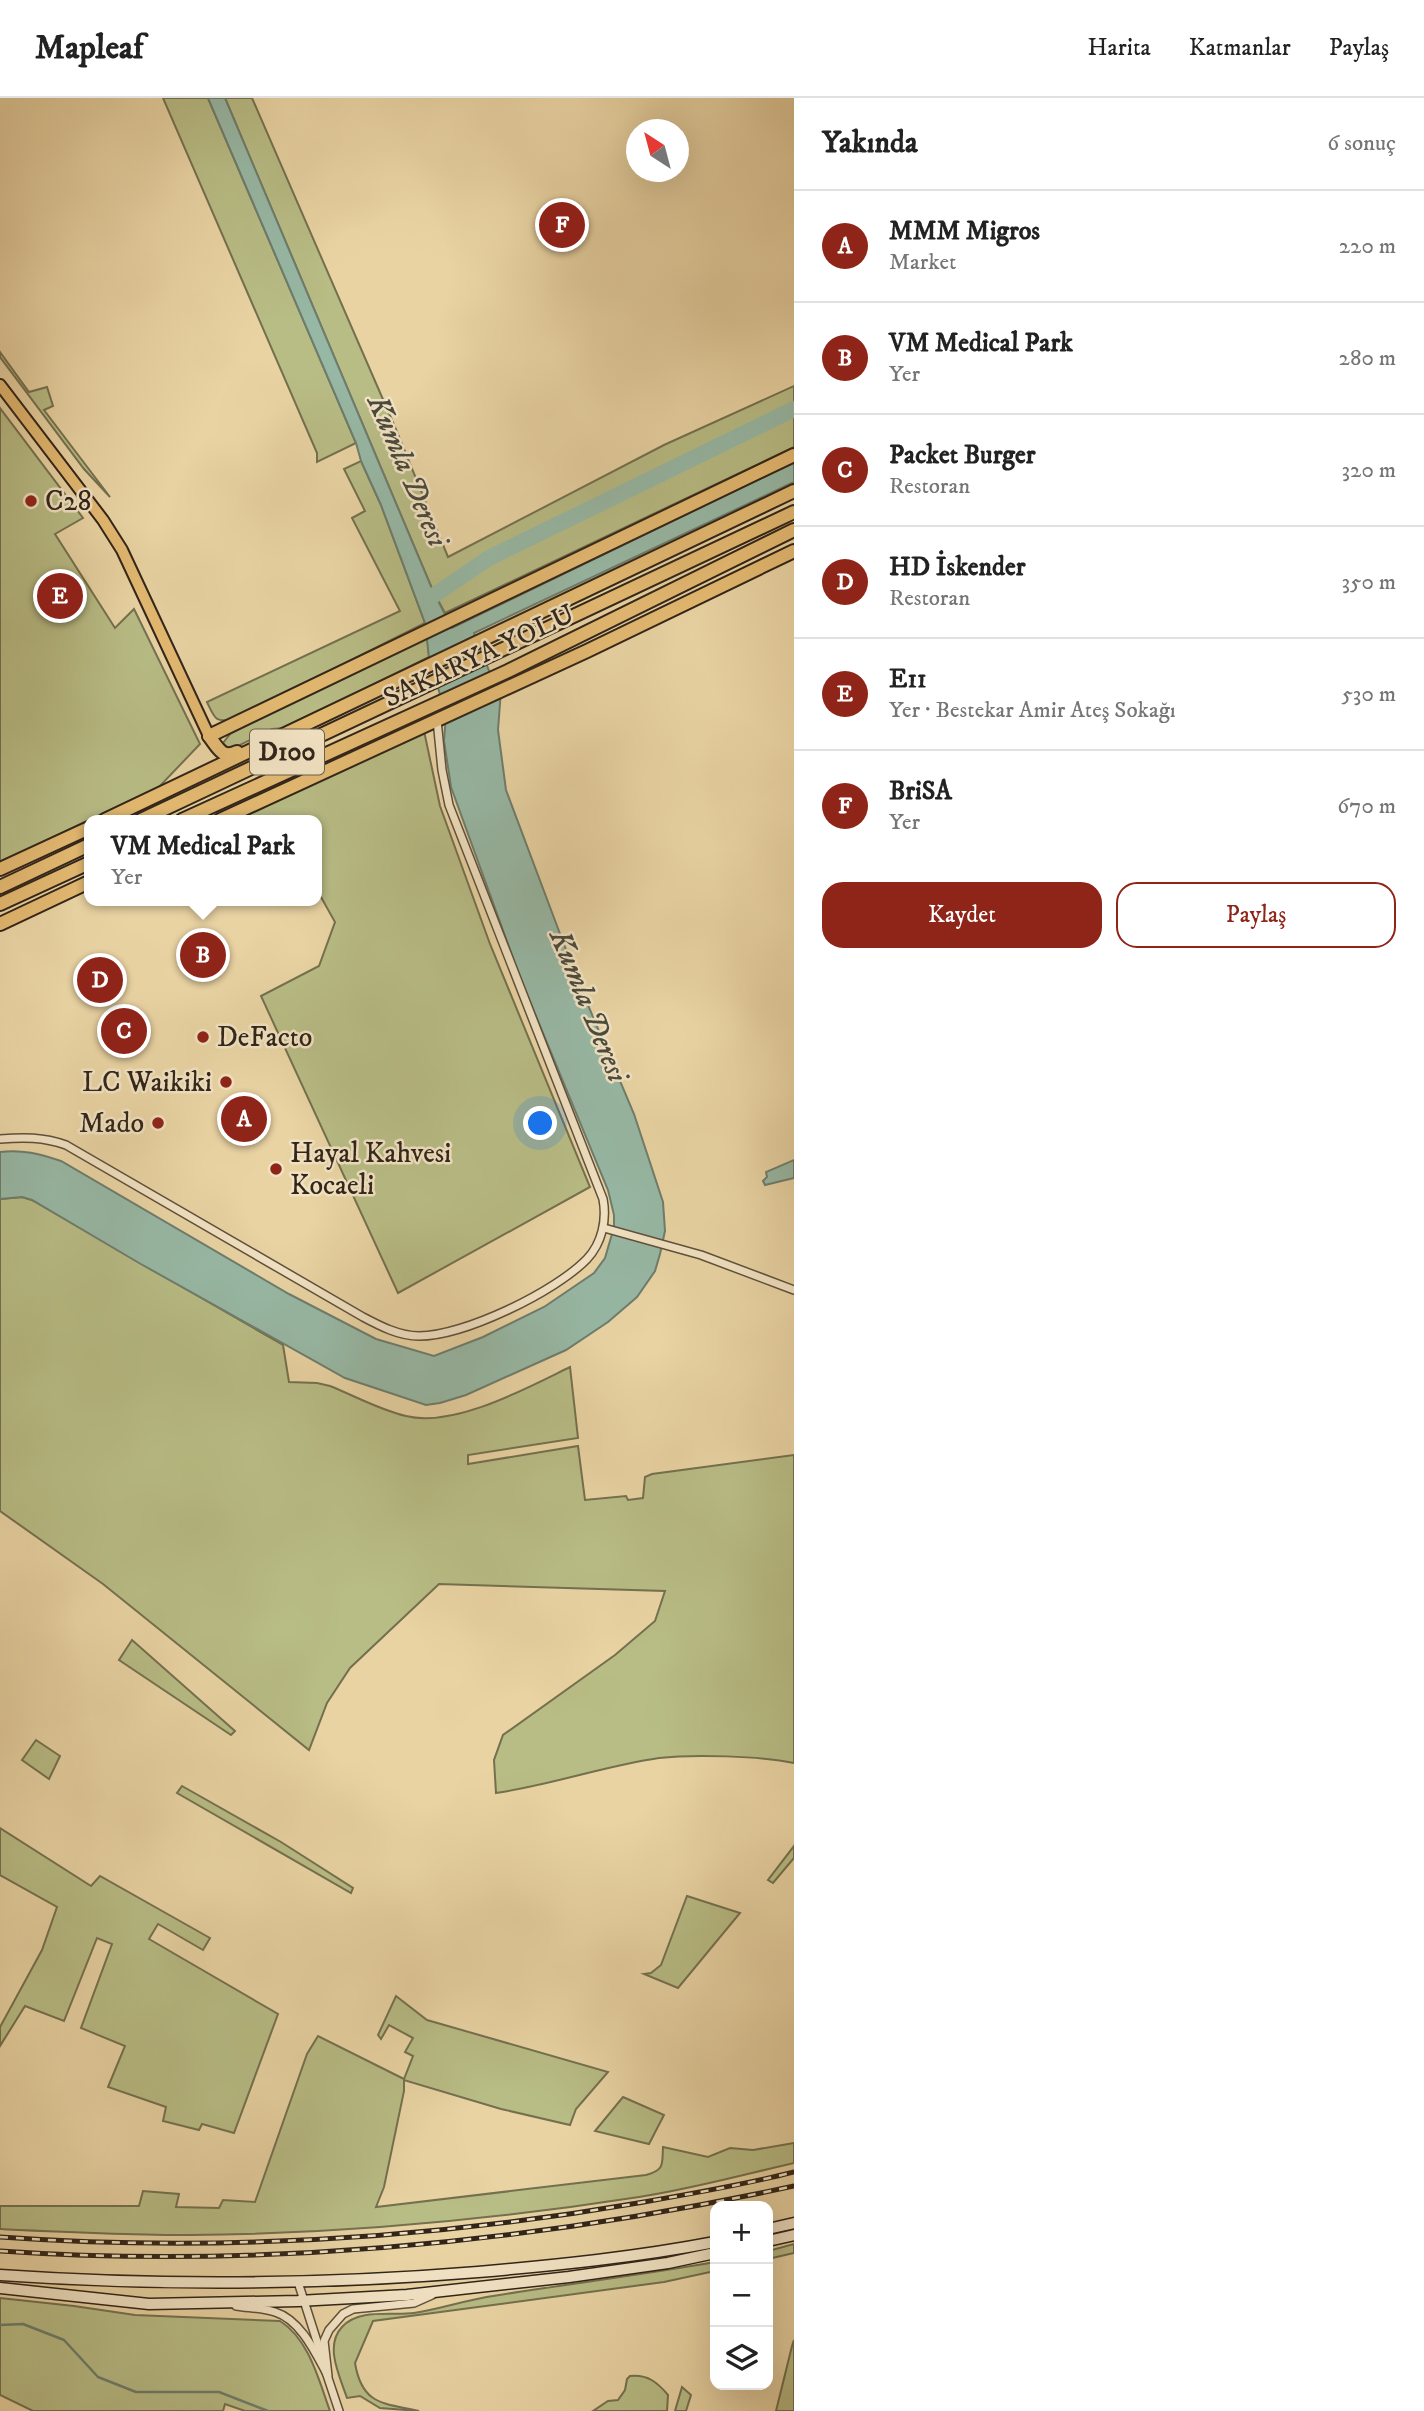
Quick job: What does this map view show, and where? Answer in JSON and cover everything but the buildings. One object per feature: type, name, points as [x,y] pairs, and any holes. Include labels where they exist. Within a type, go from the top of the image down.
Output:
[{"type":"highway","points":[[209,736],[794,455]]},
{"type":"highway","points":[[116,815],[794,491]]},
{"type":"highway","name":"D100","points":[[153,815],[794,512]]},
{"type":"highway","name":"SAKARYA YOLU","points":[[193,815],[508,671],[794,530]]},
{"type":"highway","points":[[231,815],[794,551]]},
{"type":"highway","points":[[512,645],[622,574]]},
{"type":"highway","points":[[508,671],[651,620]]},
{"type":"highway","points":[[209,736],[222,754],[227,756],[262,740],[285,734]]},
{"type":"highway","points":[[196,778],[212,755],[209,736]]},
{"type":"highway","points":[[0,869],[84,830]]},
{"type":"highway","points":[[0,887],[84,847]]},
{"type":"highway","points":[[0,904],[84,865]]},
{"type":"highway","points":[[0,924],[84,884]]},
{"type":"main road","points":[[1,386],[122,550],[209,736]]},
{"type":"main road","points":[[773,2228],[794,2223]]},
{"type":"main road","points":[[773,2240],[794,2235]]},
{"type":"main road","points":[[0,2275],[176,2284],[406,2278],[593,2262],[710,2243]]},
{"type":"main road","points":[[0,2288],[149,2304],[303,2301],[439,2292],[594,2274],[710,2254]]},
{"type":"street","points":[[0,1139],[46,1138],[66,1145],[363,1317],[398,1333],[415,1337],[435,1336],[458,1329],[537,1295],[587,1258],[606,1229],[603,1199],[449,805],[442,770],[442,717]]},
{"type":"street","points":[[606,1229],[701,1255],[794,1290]]},
{"type":"street","points":[[298,2282],[338,2410]]},
{"type":"street","points":[[328,2376],[324,2341],[343,2314],[354,2309],[414,2303],[439,2292]]},
{"type":"street","points":[[214,2303],[274,2311],[283,2315],[307,2340],[328,2376]]},
{"type":"green space","points":[[163,98],[208,98],[356,443],[317,462],[317,453]]},
{"type":"green space","points":[[225,98],[252,98],[395,427],[448,557],[664,445],[794,386],[794,447],[445,613],[433,591]]},
{"type":"green space","points":[[0,352],[29,392],[47,387],[53,406],[44,410],[110,497],[84,469],[0,357]]},
{"type":"green space","points":[[0,408],[83,518],[55,534],[115,628],[134,609],[200,744],[159,787],[100,815],[84,815],[84,822],[0,862]]},
{"type":"green space","points":[[361,461],[381,505],[425,623],[234,719],[219,720],[207,702],[400,611],[352,518],[365,511],[344,469]]},
{"type":"green space","points":[[427,635],[429,657],[285,728],[272,729],[230,750],[223,743],[231,733]]},
{"type":"green space","points":[[424,731],[440,806],[490,944],[590,1187],[398,1293],[261,996],[319,966],[335,922],[322,899],[322,815],[245,815]]},
{"type":"green space","points":[[22,1197],[32,1200],[283,1345],[289,1382],[330,1386],[387,1410],[425,1418],[446,1416],[490,1404],[570,1367],[578,1438],[468,1455],[468,1464],[578,1446],[585,1500],[626,1496],[628,1500],[643,1498],[645,1477],[652,1474],[794,1455],[794,1763],[727,1756],[659,1758],[496,1793],[494,1760],[503,1735],[615,1655],[655,1621],[665,1591],[439,1584],[350,1668],[327,1703],[309,1750],[103,1584],[0,1511],[0,1199]]},
{"type":"green space","points":[[132,1640],[235,1731],[231,1735],[119,1660]]},
{"type":"green space","points":[[36,1740],[60,1756],[49,1779],[22,1760]]},
{"type":"green space","points":[[182,1786],[281,1842],[353,1888],[351,1893],[177,1793]]},
{"type":"green space","points":[[0,1828],[91,1886],[100,1876],[210,1938],[203,1950],[158,1924],[149,1939],[278,2014],[234,2133],[202,2124],[199,2130],[163,2121],[166,2107],[108,2087],[125,2046],[81,2028],[112,1944],[97,1938],[64,2021],[25,2006],[0,2046],[0,2027],[42,1950],[57,1907],[0,1875]]},
{"type":"green space","points":[[794,1846],[794,1858],[773,1883],[768,1880]]},
{"type":"green space","points":[[687,1896],[740,1913],[678,1988],[644,1974],[651,1973],[661,1965]]},
{"type":"green space","points":[[396,1996],[427,2020],[608,2072],[576,2109],[570,2125],[501,2109],[404,2080],[384,2187],[376,2207],[646,2175],[657,2171],[661,2166],[663,2147],[708,2157],[730,2148],[753,2150],[794,2143],[794,2163],[639,2197],[528,2212],[360,2229],[191,2235],[0,2229],[0,2206],[139,2206],[143,2191],[179,2194],[176,2207],[219,2208],[223,2200],[255,2202],[307,2054],[318,2036],[404,2079],[413,2056],[405,2052],[413,2038],[389,2025],[381,2039],[378,2035]]},
{"type":"green space","points":[[623,2097],[664,2115],[649,2144],[595,2131]]},
{"type":"green space","points":[[794,2244],[794,2253],[773,2258],[773,2250]]},
{"type":"green space","points":[[710,2263],[710,2272],[664,2282],[373,2321],[355,2363],[363,2387],[376,2400],[419,2411],[380,2408],[360,2396],[347,2398],[335,2362],[334,2343],[342,2327],[357,2317],[414,2313],[493,2296]]},
{"type":"green space","points":[[0,2298],[135,2315],[280,2321],[306,2349],[330,2411],[245,2411],[225,2404],[223,2411],[33,2411],[0,2395]]},
{"type":"green space","points":[[794,2340],[794,2411],[776,2411],[792,2346]]},
{"type":"green space","points":[[630,2376],[647,2378],[660,2387],[668,2395],[667,2411],[593,2411],[608,2401],[618,2400]]},
{"type":"green space","points":[[682,2387],[691,2395],[686,2411],[675,2411]]},
{"type":"water","name":"Kumla Deresi","points":[[208,98],[225,98],[433,591],[452,628],[794,462],[794,482],[474,633],[492,678],[501,690],[498,730],[506,790],[577,979],[634,1114],[663,1202],[665,1231],[655,1271],[637,1297],[608,1322],[566,1350],[466,1395],[440,1403],[426,1405],[345,1378],[32,1200],[22,1197],[0,1199],[0,1152],[31,1153],[61,1161],[289,1294],[376,1339],[434,1356],[483,1337],[544,1307],[594,1273],[605,1258],[614,1227],[608,1190],[521,980],[451,787],[444,741],[446,715],[429,657],[425,623],[356,443]]},
{"type":"water","points":[[794,1160],[794,1178],[765,1185],[763,1181],[767,1177],[766,1172]]},
{"type":"waterway","points":[[430,598],[489,558],[794,409]]},
{"type":"waterway","points":[[0,2325],[23,2324],[64,2340],[98,2377],[136,2392],[219,2392],[268,2411]]},
{"type":"railway","points":[[0,2237],[160,2243],[400,2234],[480,2226],[638,2203],[794,2172]]},
{"type":"railway","points":[[0,2251],[100,2256],[200,2256],[399,2246],[598,2222],[794,2186]]},
{"type":"place","name":"BriSA","points":[[562,225]]},
{"type":"place","name":"C28","points":[[31,501]]},
{"type":"place","name":"E11","points":[[60,596]]},
{"type":"place","name":"VM Medical Park","points":[[203,955]]},
{"type":"place","name":"HD İskender","points":[[100,980]]},
{"type":"place","name":"Packet Burger","points":[[124,1031]]},
{"type":"place","name":"DeFacto","points":[[203,1037]]},
{"type":"place","name":"LC Waikiki","points":[[226,1082]]},
{"type":"place","name":"MMM Migros","points":[[244,1119]]},
{"type":"place","name":"Mado","points":[[158,1123]]},
{"type":"place","name":"Hayal Kahvesi Kocaeli","points":[[276,1169]]}]
